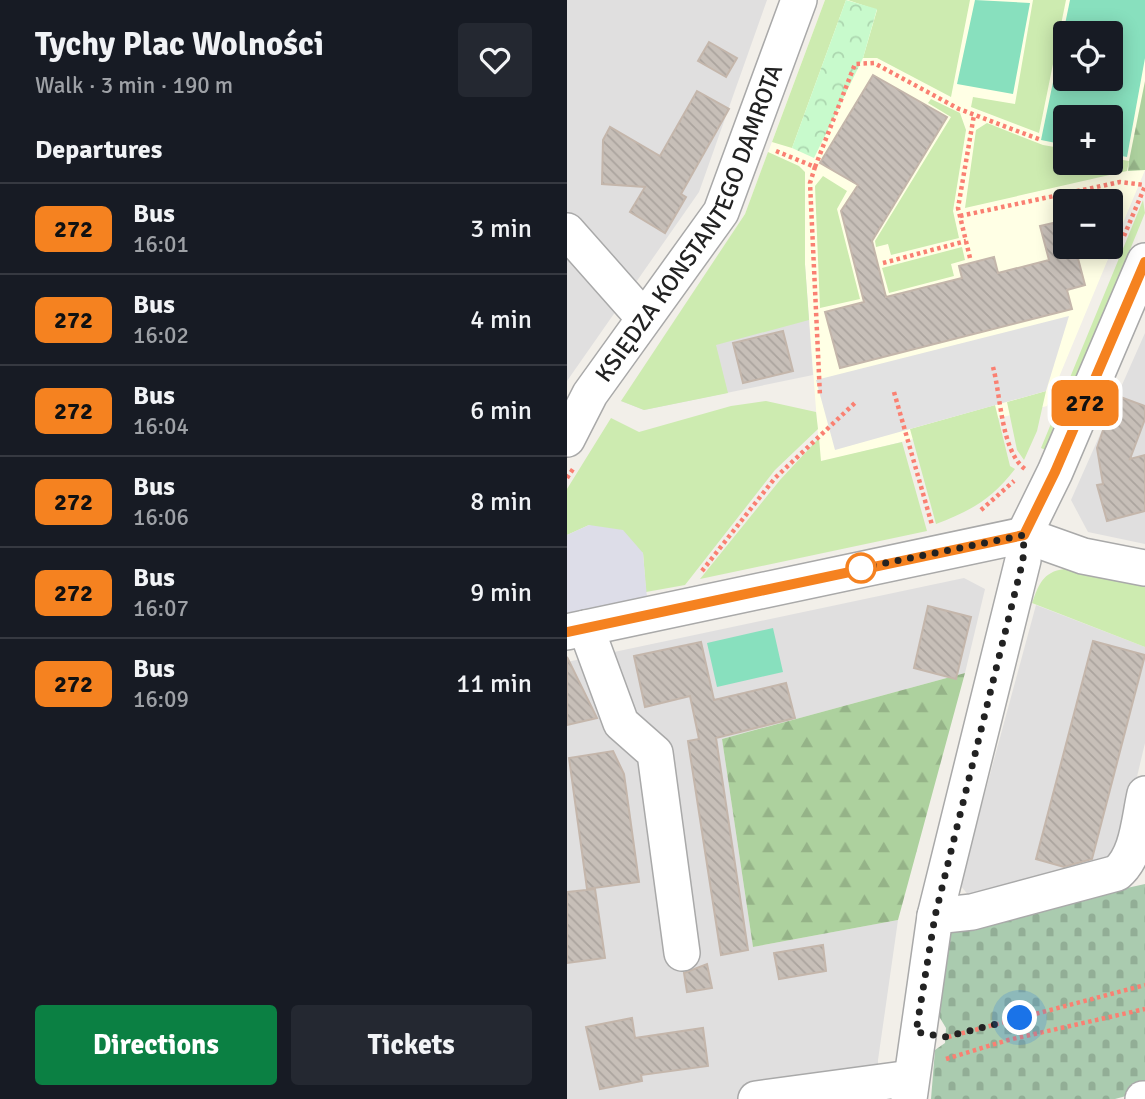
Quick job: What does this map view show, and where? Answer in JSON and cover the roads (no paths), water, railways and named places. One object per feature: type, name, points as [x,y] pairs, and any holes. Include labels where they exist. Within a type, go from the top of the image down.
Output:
[{"type":"street","name":"KSIĘDZA KONSTANTEGO DAMROTA","points":[[567,439],[580,420],[590,394],[721,212],[799,0]]},
{"type":"street","points":[[567,231],[643,317]]},
{"type":"street","points":[[757,1099],[910,1088],[916,1032],[935,916],[1023,560],[1024,535],[1137,305],[1145,261]]},
{"type":"street","points":[[683,953],[655,753],[621,723],[576,630],[937,551],[1024,535],[1083,556],[1145,568]]},
{"type":"street","points":[[935,916],[972,912],[1117,873],[1127,864],[1130,856],[1145,794]]}]
